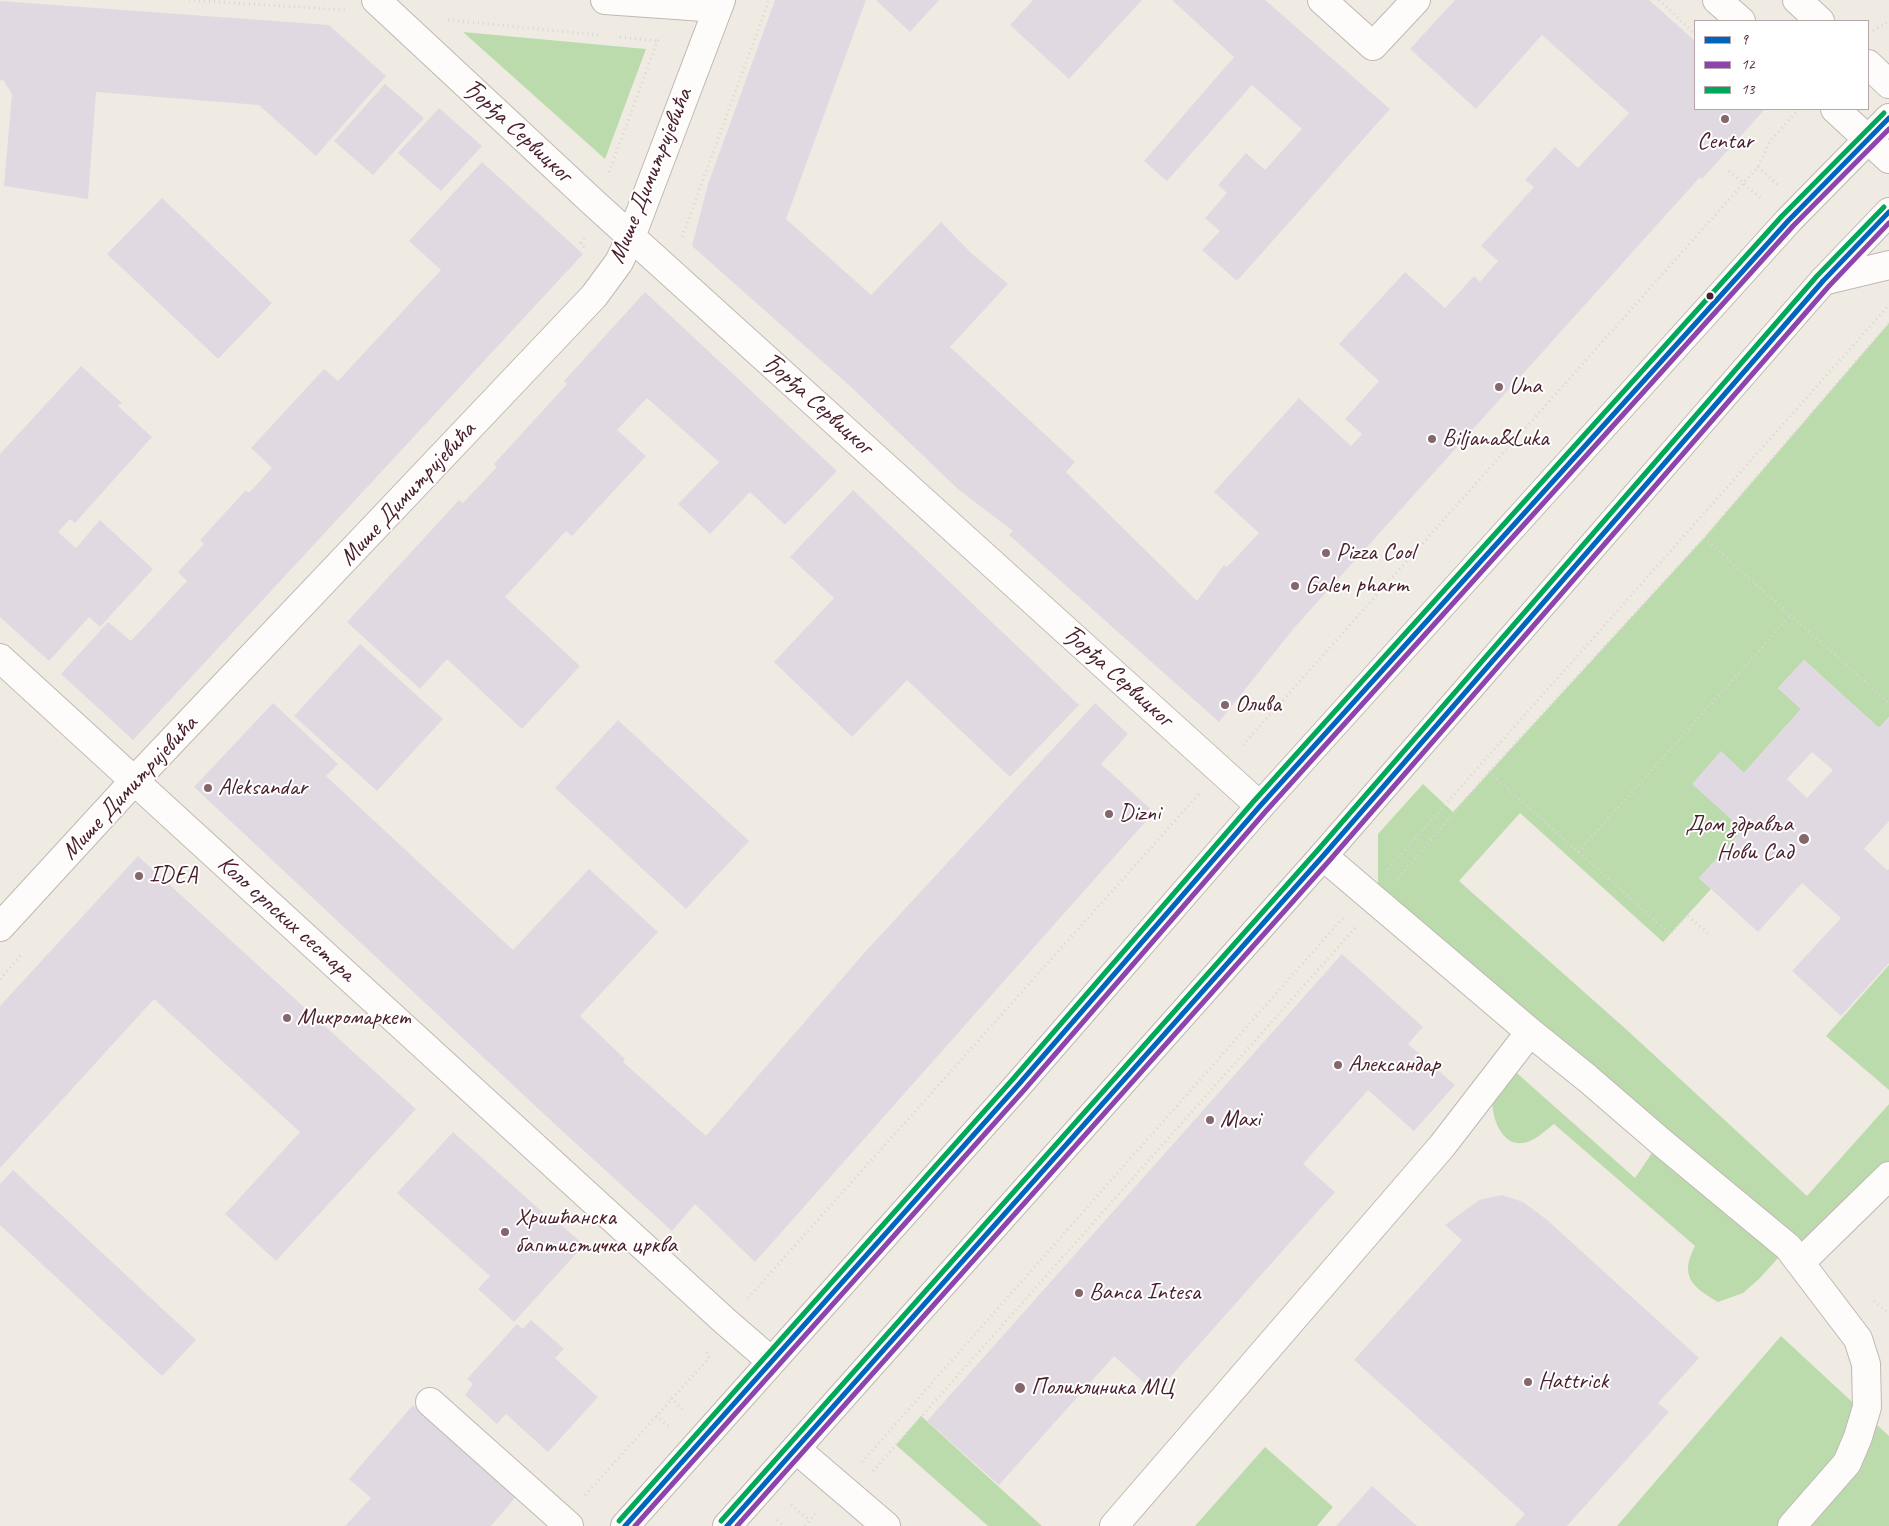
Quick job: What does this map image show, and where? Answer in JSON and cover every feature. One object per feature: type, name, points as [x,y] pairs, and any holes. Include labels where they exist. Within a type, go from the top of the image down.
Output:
[{"type":"street","name":"Ђорђа Сервицког","points":[[376,0],[631,237],[1260,806]]},
{"type":"street","points":[[605,0],[674,5],[720,4]]},
{"type":"street","points":[[1322,0],[1373,46],[1416,0]]},
{"type":"street","points":[[1717,0],[1740,20]]},
{"type":"street","points":[[1796,0],[1819,20]]},
{"type":"street","name":"Мише Димитријевића","points":[[0,928],[134,781],[594,296],[619,262],[631,237],[720,4]]},
{"type":"street","points":[[1869,65],[1889,84]]},
{"type":"street","points":[[1836,110],[1889,159]]},
{"type":"street","points":[[625,1526],[1019,1084],[1260,806],[1788,221],[1889,118]]},
{"type":"street","points":[[727,1526],[1322,856],[1823,281],[1889,212]]},
{"type":"street","points":[[1823,281],[1889,265]]},
{"type":"street","name":"Коло српских сестара","points":[[0,658],[726,1322],[771,1361]]},
{"type":"street","points":[[1322,856],[1788,1247],[1858,1339],[1866,1364],[1867,1407],[1858,1437],[1847,1463],[1792,1526]]},
{"type":"street","points":[[1114,1526],[1442,1146],[1530,1032]]},
{"type":"street","points":[[1800,1262],[1889,1176]]},
{"type":"street","points":[[430,1402],[574,1514]]},
{"type":"street","points":[[796,1448],[886,1526]]},
{"type":"path","points":[[1659,0],[1694,33]]},
{"type":"path","points":[[596,205],[658,41],[674,5]]},
{"type":"path","points":[[1869,33],[1889,21]]},
{"type":"path","points":[[726,1322],[1758,167],[1770,141],[1798,110]]},
{"type":"path","points":[[1704,538],[1889,703]]},
{"type":"path","points":[[1578,852],[1791,615]]},
{"type":"path","points":[[1489,772],[1670,934],[1687,914],[1711,936]]},
{"type":"path","points":[[574,1514],[656,1416]]},
{"type":"green space","points":[[463,32],[646,49],[605,159]]},
{"type":"green space","points":[[1889,323],[1889,717],[1879,728],[1804,660],[1778,688],[1801,709],[1744,773],[1721,752],[1743,830],[1699,878],[1711,889],[1663,942],[1520,813],[1459,881],[1628,1031],[1807,1196],[1889,1104],[1889,1176],[1815,1250],[1788,1247],[1759,1279],[1743,1293],[1718,1302],[1695,1286],[1688,1273],[1690,1256],[1695,1246],[1554,1124],[1528,1142],[1517,1143],[1510,1141],[1504,1135],[1495,1119],[1492,1100],[1495,1084],[1510,1067],[1635,1178],[1660,1141],[1378,902],[1378,834],[1423,784],[1453,812],[1704,538]]},
{"type":"green space","points":[[1889,965],[1889,1090],[1826,1036]]},
{"type":"green space","points":[[1781,1336],[1889,1436],[1889,1526],[1617,1526]]},
{"type":"green space","points":[[921,1416],[1042,1526],[988,1526],[896,1445]]},
{"type":"green space","points":[[1265,1447],[1333,1507],[1317,1526],[1195,1526]]},
{"type":"building","points":[[775,0],[866,0],[786,219],[871,295],[941,222],[971,253],[1008,284],[950,347],[1075,462],[1066,472],[1197,601],[1224,565],[1227,567],[1259,533],[1214,492],[1299,398],[1351,446],[1362,434],[1345,419],[1379,381],[1339,344],[1405,272],[1445,308],[1474,276],[1480,282],[1498,261],[1481,246],[1534,187],[1525,180],[1555,147],[1578,168],[1629,113],[1542,35],[1476,109],[1410,49],[1455,0],[1649,0],[1694,40],[1694,110],[1764,110],[1702,179],[1700,177],[1294,628],[1219,722],[1009,535],[1013,531],[959,490],[850,386],[692,246],[708,184]]},
{"type":"building","points":[[876,0],[939,0],[910,32]]},
{"type":"building","points":[[1033,0],[1142,0],[1069,79],[1010,25]]},
{"type":"building","points":[[1172,0],[1265,0],[1390,109],[1237,281],[1202,250],[1220,231],[1205,218],[1227,193],[1218,185],[1246,153],[1265,170],[1302,129],[1252,85],[1167,181],[1144,161],[1234,57]]},
{"type":"building","points":[[0,1],[329,25],[386,76],[316,156],[259,105],[96,92],[88,199],[4,186],[12,94],[3,80],[0,81]]},
{"type":"building","points":[[385,84],[424,118],[373,175],[334,141]]},
{"type":"building","points":[[439,108],[482,146],[441,191],[398,153]]},
{"type":"building","points":[[482,162],[583,254],[133,740],[61,674],[108,622],[131,641],[187,581],[178,572],[204,544],[200,540],[246,490],[249,493],[272,468],[251,448],[324,369],[338,381],[441,270],[409,241]]},
{"type":"building","points":[[162,198],[272,303],[218,359],[107,254]]},
{"type":"building","points":[[645,292],[837,471],[785,525],[750,492],[710,534],[678,504],[719,462],[647,398],[617,430],[646,456],[572,536],[566,531],[505,597],[580,666],[522,729],[447,659],[420,689],[347,622],[459,500],[463,503],[497,467],[494,464],[567,384],[564,381]]},
{"type":"building","points":[[81,366],[122,403],[118,406],[152,437],[75,523],[70,519],[58,532],[76,548],[100,520],[153,569],[100,627],[89,617],[49,661],[0,617],[0,454]]},
{"type":"building","points":[[853,490],[1079,705],[1010,777],[907,680],[852,737],[774,662],[834,598],[790,557]]},
{"type":"building","points":[[360,644],[443,719],[377,791],[294,716]]},
{"type":"building","name":"Дом здравља Нови Сад","points":[[1804,660],[1879,728],[1889,717],[1889,821],[1864,849],[1887,870],[1889,869],[1889,963],[1841,1016],[1792,971],[1841,918],[1802,883],[1758,932],[1699,878],[1743,830],[1692,784],[1721,751],[1744,773],[1801,709],[1778,688]],"holes":[[[1812,752],[1833,770],[1807,798],[1787,779]]]},
{"type":"building","points":[[273,703],[338,764],[326,776],[513,950],[589,869],[658,932],[580,1016],[625,1059],[623,1062],[706,1136],[865,952],[1095,703],[1128,734],[1101,764],[1154,812],[755,1262],[695,1204],[672,1231],[194,787]]},
{"type":"building","points":[[618,720],[749,841],[686,909],[555,788]]},
{"type":"building","points":[[138,856],[416,1109],[276,1261],[225,1214],[300,1132],[154,999],[0,1168],[0,1006]]},
{"type":"building","points":[[1342,954],[1423,1027],[1408,1044],[1455,1085],[1414,1131],[1368,1090],[1303,1164],[1335,1192],[1156,1393],[1114,1356],[999,1485],[927,1421]]},
{"type":"building","name":"Хришћанска баптистичка црква","points":[[453,1132],[549,1218],[551,1216],[584,1245],[514,1322],[478,1289],[490,1276],[397,1193]]},
{"type":"building","points":[[13,1170],[196,1340],[162,1376],[0,1225],[0,1184]]},
{"type":"building","name":"Hattrick","points":[[1502,1195],[1523,1202],[1546,1219],[1699,1358],[1658,1403],[1669,1412],[1567,1526],[1514,1526],[1525,1514],[1354,1360],[1462,1240],[1445,1225],[1479,1200]]},
{"type":"building","points":[[531,1320],[564,1349],[555,1358],[598,1397],[548,1452],[506,1414],[497,1424],[465,1395],[473,1384],[467,1379],[517,1324],[523,1329]]},
{"type":"building","points":[[413,1405],[519,1493],[491,1526],[345,1526],[371,1498],[349,1479]]},
{"type":"building","points":[[1372,1486],[1417,1526],[1336,1526]]},
{"type":"transit line","name":"13","points":[[619,1521],[1013,1079],[1254,801],[1782,216],[1884,113]]},
{"type":"transit line","name":"9","points":[[625,1526],[1019,1084],[1260,806],[1788,221],[1889,118]]},
{"type":"transit line","name":"12","points":[[635,1526],[1025,1089],[1266,811],[1793,226],[1889,129]]},
{"type":"transit line","name":"13","points":[[721,1521],[1317,851],[1817,276],[1884,207]]},
{"type":"transit line","name":"9","points":[[727,1526],[1323,856],[1823,281],[1889,212]]},
{"type":"transit line","name":"12","points":[[737,1526],[1329,861],[1829,286],[1889,223]]},
{"type":"place","name":"Centar","points":[[1725,119]]},
{"type":"place","name":"Una","points":[[1499,387]]},
{"type":"place","name":"Biljana&Luka","points":[[1432,439]]},
{"type":"place","name":"Pizza Cool","points":[[1326,553]]},
{"type":"place","name":"Galen pharm","points":[[1295,586]]},
{"type":"place","name":"Олива","points":[[1225,705]]},
{"type":"place","name":"Aleksandar","points":[[208,788]]},
{"type":"place","name":"Dizni","points":[[1109,814]]},
{"type":"place","name":"Дом здравља Нови Сад","points":[[1804,839]]},
{"type":"place","name":"IDEA","points":[[139,876]]},
{"type":"place","name":"Микромаркет","points":[[287,1018]]},
{"type":"place","name":"Александар","points":[[1338,1065]]},
{"type":"place","name":"Maxi","points":[[1210,1120]]},
{"type":"place","name":"Хришћанска баптистичка црква","points":[[505,1232]]},
{"type":"place","name":"Banca Intesa","points":[[1079,1293]]},
{"type":"place","name":"Hattrick","points":[[1528,1382]]},
{"type":"place","name":"Поликлиника МЦ","points":[[1020,1388]]}]
